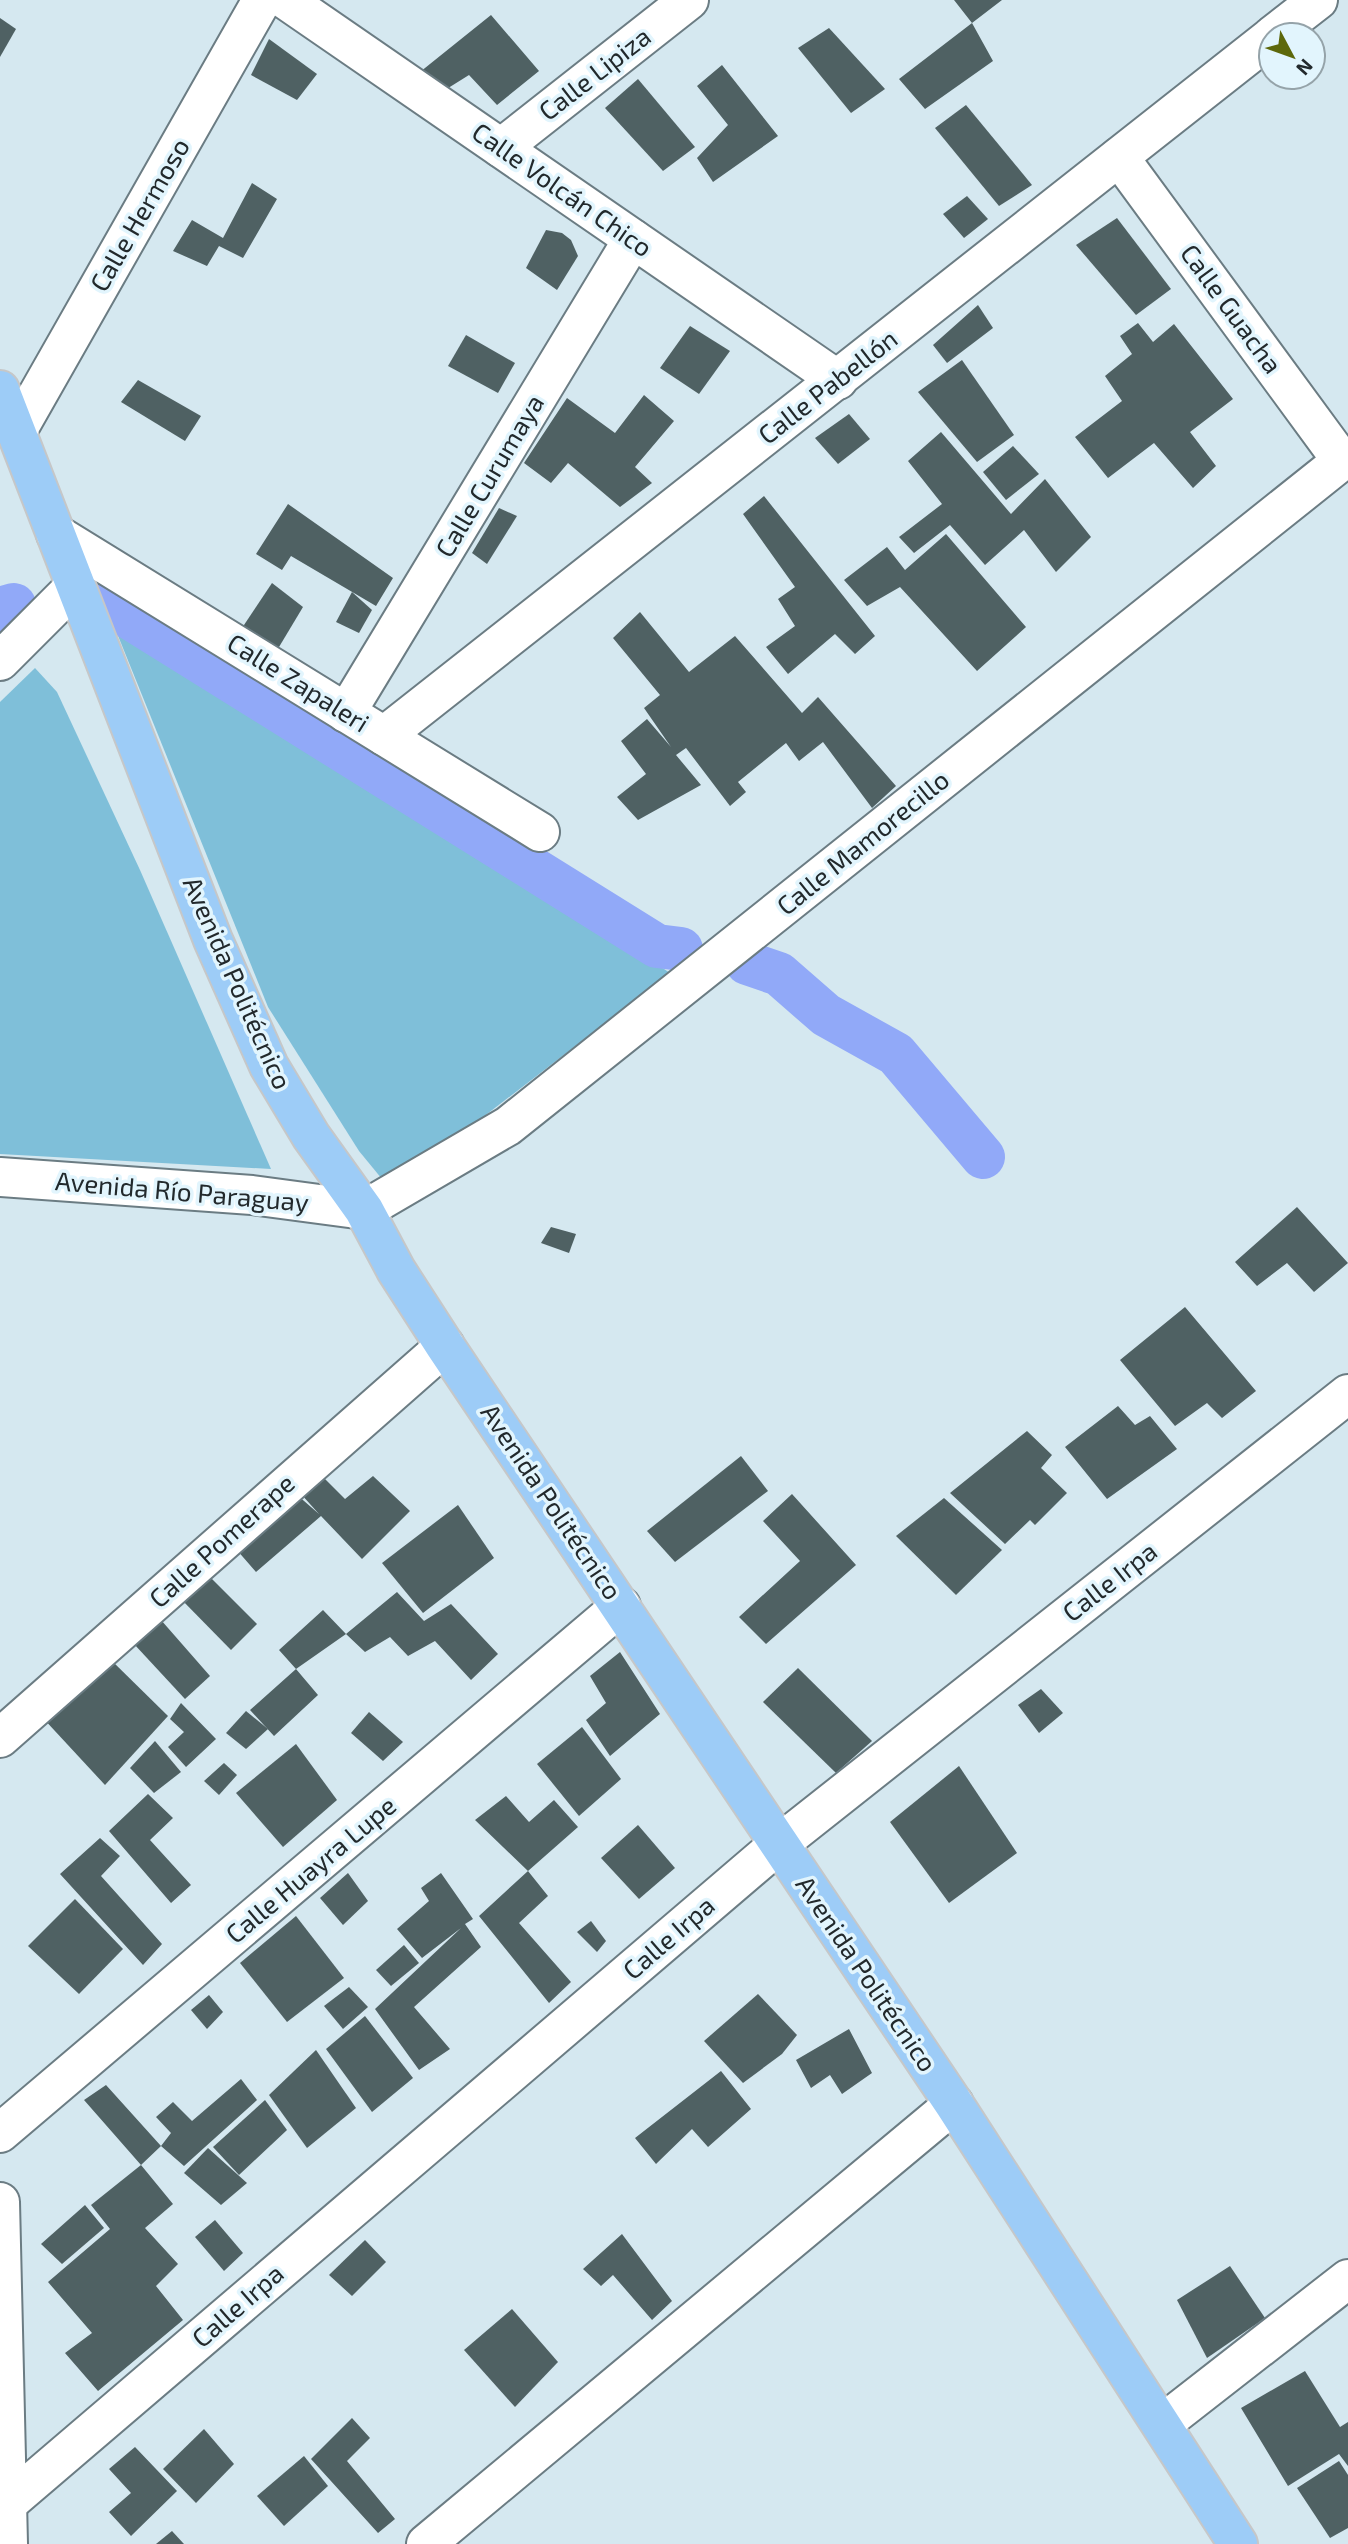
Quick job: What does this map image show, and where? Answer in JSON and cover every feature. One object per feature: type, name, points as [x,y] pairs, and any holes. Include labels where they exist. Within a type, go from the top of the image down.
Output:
[{"type":"main road","name":"Avenida Politécnico","points":[[0,390],[213,940],[269,1066],[311,1136],[364,1210],[396,1270],[444,1346],[954,2104],[1238,2544]]},
{"type":"street","name":"Calle Hermoso","points":[[17,431],[262,0]]},
{"type":"street","name":"Calle Volcán Chico","points":[[286,0],[838,380]]},
{"type":"street","name":"Calle Lipiza","points":[[501,148],[689,0]]},
{"type":"street","name":"Calle Pabellón","points":[[1291,21],[1318,0]]},
{"type":"street","name":"Calle Pabellón","points":[[384,736],[1257,48]]},
{"type":"street","name":"Calle Guacha","points":[[1119,157],[1345,459]]},
{"type":"street","name":"Calle Curumaya","points":[[346,713],[633,239]]},
{"type":"street","name":"Calle Mamorecillo","points":[[364,1210],[508,1126],[1345,459]]},
{"type":"street","name":"Calle Zapaleri","points":[[56,534],[540,832]]},
{"type":"street","points":[[0,662],[75,586]]},
{"type":"street","name":"Avenida Río Paraguay","points":[[0,1177],[252,1195],[364,1210]]},
{"type":"street","name":"Calle Pomerape","points":[[0,1738],[444,1346]]},
{"type":"street","name":"Calle Irpa","points":[[8,2503],[779,1844],[1348,1394]]},
{"type":"street","name":"Calle Huayra Lupe","points":[[0,2133],[621,1606]]},
{"type":"street","points":[[426,2544],[954,2104]]},
{"type":"street","points":[[0,2202],[8,2544]]},
{"type":"street","points":[[1162,2424],[1348,2279]]},
{"type":"shaded area","points":[[106,606],[392,786],[670,973],[430,1158],[382,1179],[359,1151],[268,1007]]},
{"type":"shaded area","points":[[35,668],[57,692],[140,870],[271,1169],[0,1154],[0,702]]},
{"type":"building","points":[[954,0],[1002,0],[972,23]]},
{"type":"building","points":[[491,15],[539,71],[497,105],[469,75],[445,90],[420,72]]},
{"type":"building","points":[[0,18],[16,29],[0,57]]},
{"type":"building","points":[[972,23],[993,61],[925,109],[899,79]]},
{"type":"building","points":[[829,28],[885,89],[851,113],[798,48]]},
{"type":"building","points":[[269,39],[317,74],[297,100],[251,75]]},
{"type":"building","points":[[722,65],[778,136],[713,182],[697,158],[728,125],[697,86]]},
{"type":"building","points":[[638,79],[695,147],[663,171],[605,108]]},
{"type":"building","points":[[966,105],[1032,185],[999,206],[935,128]]},
{"type":"building","points":[[252,183],[277,199],[243,258],[219,246],[207,266],[173,251],[192,220],[223,238]]},
{"type":"building","points":[[967,196],[988,219],[964,238],[943,214]]},
{"type":"building","points":[[1117,218],[1171,289],[1136,315],[1076,245]]},
{"type":"building","points":[[546,230],[562,233],[571,240],[578,256],[557,290],[526,268]]},
{"type":"building","points":[[978,305],[993,328],[947,363],[933,345]]},
{"type":"building","points":[[1138,323],[1153,342],[1174,324],[1233,399],[1190,432],[1216,466],[1193,488],[1154,443],[1108,478],[1075,437],[1122,401],[1105,376],[1132,354],[1120,336]]},
{"type":"building","points":[[690,326],[730,351],[699,394],[660,368]]},
{"type":"building","points":[[466,335],[515,363],[498,393],[448,366]]},
{"type":"building","points":[[962,360],[1014,435],[977,462],[918,392]]},
{"type":"building","points":[[138,380],[201,416],[185,441],[121,402]]},
{"type":"building","points":[[644,395],[674,421],[635,467],[652,483],[620,507],[568,463],[551,483],[524,463],[567,398],[615,433]]},
{"type":"building","points":[[849,414],[870,439],[838,464],[815,438]]},
{"type":"building","points":[[941,432],[1011,514],[1045,479],[1091,537],[1056,572],[1024,530],[985,565],[950,525],[914,553],[899,537],[942,504],[908,461]]},
{"type":"building","points":[[1013,446],[1039,474],[1006,500],[983,472]]},
{"type":"building","points":[[764,496],[875,636],[855,654],[835,634],[788,674],[766,647],[795,626],[778,599],[795,587],[743,514]]},
{"type":"building","points":[[288,504],[393,578],[376,606],[291,556],[282,570],[256,554]]},
{"type":"building","points":[[499,508],[517,516],[487,564],[472,553]]},
{"type":"building","points":[[946,534],[1026,627],[977,671],[900,587],[867,606],[844,580],[887,547],[905,570]]},
{"type":"building","points":[[272,583],[303,607],[276,652],[242,628]]},
{"type":"building","points":[[352,592],[372,610],[359,633],[336,622]]},
{"type":"building","points":[[640,612],[689,672],[735,636],[802,713],[818,697],[896,786],[872,808],[823,742],[799,761],[786,743],[738,782],[746,792],[730,806],[686,748],[676,755],[701,785],[638,820],[617,797],[646,774],[621,741],[647,719],[671,747],[644,708],[660,695],[613,638]]},
{"type":"building","points":[[1297,1207],[1348,1263],[1314,1292],[1287,1263],[1257,1286],[1235,1262]]},
{"type":"building","points":[[551,1227],[576,1234],[569,1253],[541,1243]]},
{"type":"building","points":[[1185,1307],[1256,1391],[1222,1418],[1207,1403],[1175,1426],[1120,1360]]},
{"type":"building","points":[[1118,1406],[1135,1425],[1150,1416],[1177,1449],[1107,1499],[1065,1447]]},
{"type":"building","points":[[1027,1431],[1052,1455],[1041,1468],[1067,1493],[1035,1525],[1030,1520],[1005,1544],[950,1493]]},
{"type":"building","points":[[741,1456],[768,1491],[675,1562],[647,1531]]},
{"type":"building","points":[[320,1474],[345,1499],[373,1476],[410,1511],[362,1559],[321,1516],[256,1572],[236,1549],[296,1494],[319,1514],[301,1494]]},
{"type":"building","points":[[792,1494],[856,1565],[766,1644],[739,1617],[800,1561],[763,1521]]},
{"type":"building","points":[[944,1498],[1002,1550],[956,1595],[896,1536]]},
{"type":"building","points":[[458,1505],[494,1558],[423,1613],[382,1563]]},
{"type":"building","points":[[207,1574],[257,1624],[231,1650],[179,1597]]},
{"type":"building","points":[[397,1592],[424,1621],[451,1604],[498,1654],[471,1680],[435,1641],[408,1656],[390,1637],[365,1652],[346,1634]]},
{"type":"building","points":[[323,1610],[346,1634],[296,1669],[279,1650]]},
{"type":"building","points":[[161,1620],[210,1676],[185,1699],[134,1644]]},
{"type":"building","points":[[620,1652],[660,1714],[610,1756],[586,1720],[606,1703],[590,1676]]},
{"type":"building","points":[[110,1659],[168,1716],[105,1785],[42,1717]]},
{"type":"building","points":[[798,1668],[872,1741],[836,1773],[763,1702]]},
{"type":"building","points":[[296,1669],[318,1695],[274,1736],[250,1710]]},
{"type":"building","points":[[1041,1689],[1063,1713],[1039,1733],[1018,1705]]},
{"type":"building","points":[[181,1703],[216,1739],[186,1767],[168,1747],[184,1732],[170,1719]]},
{"type":"building","points":[[246,1711],[268,1729],[246,1749],[226,1733]]},
{"type":"building","points":[[369,1712],[403,1742],[383,1761],[351,1733]]},
{"type":"building","points":[[582,1727],[621,1779],[579,1816],[537,1764]]},
{"type":"building","points":[[155,1741],[181,1772],[154,1793],[130,1768]]},
{"type":"building","points":[[296,1744],[337,1800],[283,1847],[236,1793]]},
{"type":"building","points":[[224,1763],[237,1775],[219,1795],[204,1781]]},
{"type":"building","points":[[959,1766],[1017,1853],[949,1903],[890,1822]]},
{"type":"building","points":[[148,1794],[173,1818],[150,1840],[191,1885],[171,1903],[109,1831]]},
{"type":"building","points":[[506,1796],[529,1822],[554,1800],[578,1827],[528,1871],[475,1820]]},
{"type":"building","points":[[638,1825],[675,1868],[639,1899],[601,1858]]},
{"type":"building","points":[[100,1838],[120,1856],[101,1876],[162,1944],[143,1965],[60,1874]]},
{"type":"building","points":[[528,1871],[548,1896],[519,1923],[571,1982],[549,2003],[479,1916]]},
{"type":"building","points":[[348,1873],[368,1901],[343,1925],[320,1898]]},
{"type":"building","points":[[441,1873],[473,1919],[465,1924],[481,1947],[414,2007],[450,2049],[419,2070],[375,2009],[461,1928],[422,1958],[397,1929],[429,1901],[421,1888]]},
{"type":"building","points":[[75,1899],[123,1949],[79,1994],[28,1946]]},
{"type":"building","points":[[296,1916],[344,1978],[287,2022],[240,1963]]},
{"type":"building","points":[[591,1921],[606,1941],[597,1952],[577,1932]]},
{"type":"building","points":[[404,1945],[419,1963],[391,1986],[376,1970]]},
{"type":"building","points":[[349,1987],[368,2007],[343,2029],[324,2006]]},
{"type":"building","points":[[758,1994],[797,2035],[782,2054],[743,2083],[704,2041]]},
{"type":"building","points":[[209,1995],[223,2012],[207,2029],[191,2010]]},
{"type":"building","points":[[365,2016],[413,2078],[372,2112],[326,2049]]},
{"type":"building","points":[[849,2029],[872,2073],[842,2094],[830,2075],[811,2088],[796,2060]]},
{"type":"building","points":[[316,2050],[356,2108],[307,2148],[269,2095]]},
{"type":"building","points":[[721,2071],[751,2109],[708,2147],[692,2129],[656,2164],[635,2138]]},
{"type":"building","points":[[241,2079],[257,2100],[184,2166],[161,2146],[171,2133],[156,2117],[173,2102],[192,2121]]},
{"type":"building","points":[[106,2085],[161,2146],[141,2165],[84,2100]]},
{"type":"building","points":[[265,2100],[287,2130],[239,2175],[213,2147]]},
{"type":"building","points":[[208,2148],[247,2183],[221,2205],[184,2173]]},
{"type":"building","points":[[141,2165],[173,2204],[145,2228],[178,2264],[156,2286],[183,2320],[98,2391],[65,2353],[92,2333],[48,2282],[110,2229],[91,2205]]},
{"type":"building","points":[[85,2205],[104,2228],[62,2264],[41,2244]]},
{"type":"building","points":[[215,2220],[243,2253],[224,2271],[195,2237]]},
{"type":"building","points":[[622,2234],[672,2301],[652,2320],[613,2275],[601,2286],[583,2269]]},
{"type":"building","points":[[365,2240],[386,2262],[352,2296],[329,2275]]},
{"type":"building","points":[[1230,2266],[1265,2318],[1207,2358],[1177,2300]]},
{"type":"building","points":[[512,2309],[558,2362],[515,2407],[464,2350]]},
{"type":"building","points":[[1305,2371],[1340,2427],[1348,2422],[1348,2466],[1339,2454],[1288,2486],[1241,2408]]},
{"type":"building","points":[[352,2418],[370,2438],[347,2461],[395,2519],[378,2533],[311,2459]]},
{"type":"building","points":[[204,2429],[234,2464],[196,2503],[163,2469]]},
{"type":"building","points":[[135,2447],[177,2491],[131,2536],[109,2512],[131,2493],[109,2469]]},
{"type":"building","points":[[304,2456],[328,2486],[284,2526],[257,2496]]},
{"type":"building","points":[[1339,2461],[1348,2475],[1348,2528],[1330,2538],[1297,2488]]},
{"type":"building","points":[[172,2531],[184,2544],[156,2544]]},
{"type":"waterway","points":[[105,602],[657,946],[681,949]]},
{"type":"waterway","points":[[0,609],[14,605]]},
{"type":"waterway","points":[[747,963],[779,974],[826,1015],[896,1054],[983,1157]]}]
